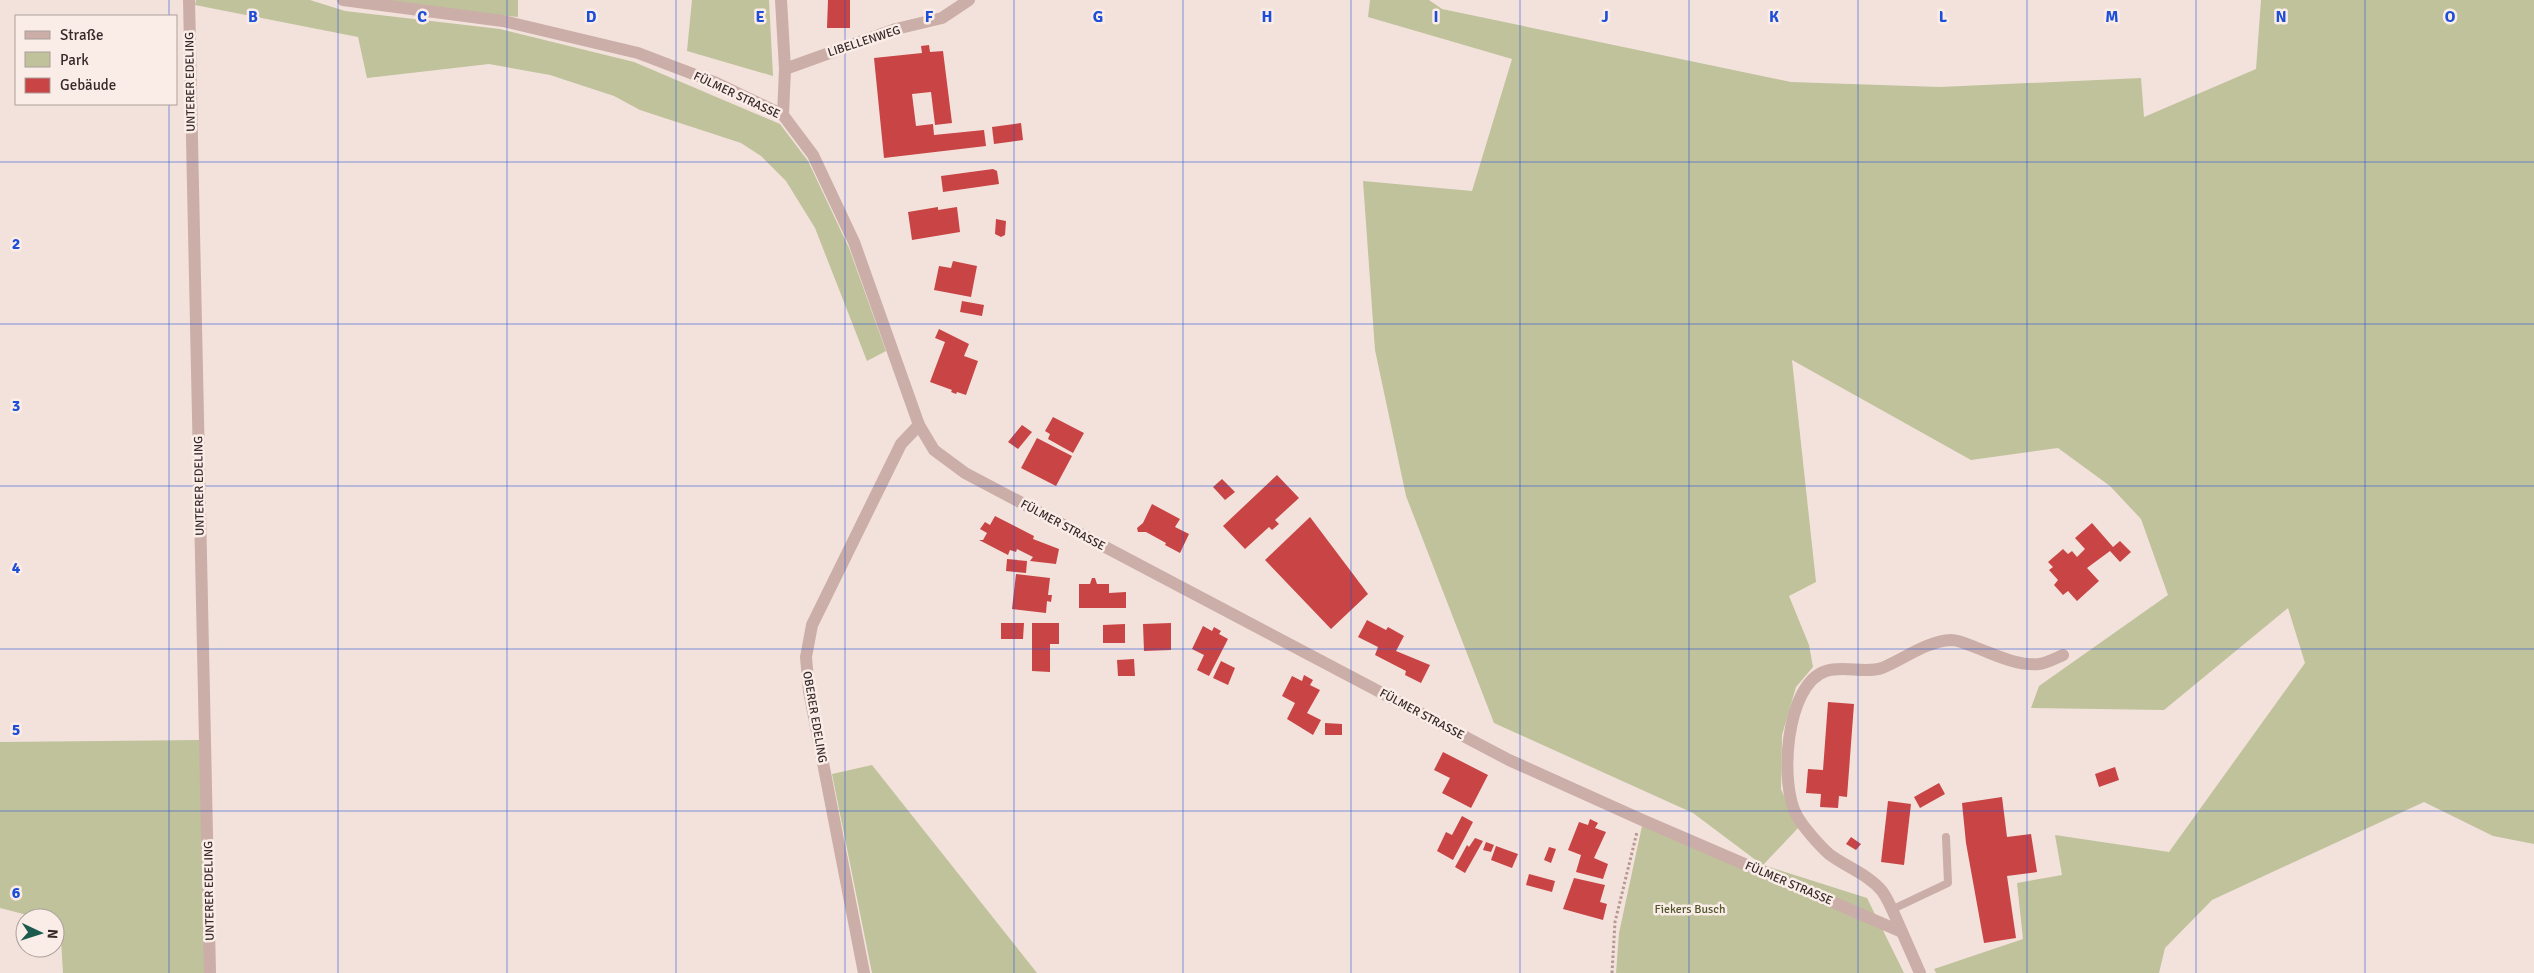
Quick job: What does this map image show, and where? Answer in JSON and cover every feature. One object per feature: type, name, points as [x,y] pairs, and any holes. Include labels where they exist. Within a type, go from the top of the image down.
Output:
[{"type":"street","name":"UNTERER EDELING","points":[[189,0],[210,973]]},
{"type":"street","name":"FÜLMER STRASSE","points":[[343,0],[503,21],[638,53],[714,82],[783,115],[813,155],[854,242],[918,425],[934,450],[965,473],[1509,760],[1640,819],[1902,932]]},
{"type":"street","points":[[780,0],[785,68],[783,115]]},
{"type":"street","name":"LIBELLENWEG","points":[[785,68],[896,29],[942,18],[969,0]]},
{"type":"street","name":"OBERER EDELING","points":[[864,973],[809,691],[806,656],[812,625],[901,444],[918,425]]},
{"type":"street","points":[[1920,973],[1882,891],[1866,877],[1829,853],[1797,816],[1790,795],[1787,765],[1790,733],[1795,714],[1808,684],[1824,671],[1844,668],[1873,671],[1899,661],[1936,642],[1954,640],[2014,662],[2040,664],[2064,655]]},
{"type":"lane","points":[[1891,910],[1948,883],[1946,837]]},
{"type":"path","points":[[1612,973],[1615,922],[1640,819]]},
{"type":"green space","points":[[196,0],[310,0],[345,11],[500,29],[634,62],[780,124],[808,161],[849,248],[886,351],[867,361],[815,228],[786,181],[761,156],[741,143],[640,110],[614,96],[550,75],[489,64],[367,78],[358,37],[195,5]]},
{"type":"green space","points":[[384,0],[518,0],[518,17],[390,3]]},
{"type":"green space","points":[[692,0],[769,0],[773,76],[687,51]]},
{"type":"green space","name":"Fiekers Busch","points":[[1370,0],[1429,0],[1442,9],[1791,82],[1940,87],[2141,78],[2144,117],[2256,69],[2261,0],[2534,0],[2534,844],[2493,836],[2424,802],[2212,900],[2165,948],[2159,973],[1936,973],[1934,969],[2023,939],[2017,883],[2062,875],[2055,835],[2169,852],[2305,663],[2288,608],[2164,710],[2031,708],[2039,686],[2168,595],[2141,519],[2110,486],[2058,448],[1971,460],[1792,360],[1816,582],[1789,596],[1809,645],[1813,667],[1796,687],[1782,735],[1781,789],[1798,828],[1763,865],[1867,898],[1904,973],[1616,973],[1619,933],[1642,826],[1761,864],[1693,813],[1494,723],[1406,496],[1375,350],[1363,181],[1472,191],[1512,59],[1368,17]]},
{"type":"green space","points":[[201,740],[206,973],[63,973],[62,958],[65,958],[65,908],[15,908],[15,912],[0,908],[0,742]]},
{"type":"green space","points":[[872,765],[1037,973],[872,973],[832,774]]},
{"type":"building","points":[[828,0],[850,0],[850,28],[827,28]]},
{"type":"building","points":[[929,45],[930,52],[943,51],[952,123],[935,125],[931,92],[912,94],[916,126],[933,124],[934,135],[984,130],[986,146],[884,158],[874,58],[922,53],[921,46]]},
{"type":"building","points":[[1021,123],[1023,140],[994,144],[992,127]]},
{"type":"building","points":[[993,169],[997,171],[999,184],[943,192],[941,176]]},
{"type":"building","points":[[938,207],[938,210],[957,207],[960,232],[912,240],[908,212]]},
{"type":"building","points":[[996,219],[1006,221],[1005,235],[1001,237],[995,234]]},
{"type":"building","points":[[953,261],[977,266],[971,297],[934,290],[939,266],[951,268]]},
{"type":"building","points":[[962,301],[984,305],[982,316],[960,312]]},
{"type":"building","points":[[939,329],[969,344],[964,356],[978,361],[966,395],[957,392],[956,394],[951,392],[952,390],[930,382],[945,342],[935,338]]},
{"type":"building","points":[[1053,417],[1084,433],[1073,453],[1048,439],[1050,434],[1045,431]]},
{"type":"building","points":[[1022,425],[1032,432],[1018,449],[1008,442]]},
{"type":"building","points":[[1037,438],[1072,456],[1056,486],[1021,468]]},
{"type":"building","points":[[1277,475],[1299,498],[1275,520],[1279,524],[1272,530],[1269,527],[1245,549],[1223,526]]},
{"type":"building","points":[[1222,479],[1235,492],[1225,500],[1213,487]]},
{"type":"building","points":[[1152,504],[1180,519],[1175,527],[1189,534],[1180,553],[1146,532],[1138,532],[1137,528],[1143,523]]},
{"type":"building","points":[[995,516],[1034,536],[1033,539],[1059,549],[1056,564],[1030,561],[1033,557],[1017,549],[1016,552],[1010,550],[1008,555],[979,540],[983,540],[987,533],[980,529],[985,522],[990,525]]},
{"type":"building","points":[[1310,517],[1368,594],[1331,629],[1265,560]]},
{"type":"building","points":[[2092,523],[2113,547],[2120,541],[2131,552],[2120,562],[2110,551],[2087,568],[2099,581],[2077,601],[2068,591],[2063,595],[2054,585],[2058,580],[2049,570],[2053,567],[2048,562],[2063,549],[2068,554],[2072,551],[2077,557],[2085,549],[2075,538]]},
{"type":"building","points":[[1007,559],[1027,561],[1026,573],[1006,571]]},
{"type":"building","points":[[1016,574],[1050,578],[1048,595],[1052,595],[1051,602],[1047,601],[1046,613],[1012,609]]},
{"type":"building","points":[[1092,578],[1095,578],[1097,584],[1109,584],[1109,593],[1126,592],[1126,608],[1079,608],[1079,584],[1090,584]]},
{"type":"building","points":[[1367,620],[1386,630],[1388,627],[1404,636],[1396,651],[1430,665],[1421,683],[1405,675],[1406,671],[1375,655],[1378,647],[1358,637]]},
{"type":"building","points":[[1001,623],[1024,623],[1023,639],[1001,639]]},
{"type":"building","points":[[1032,623],[1059,623],[1059,644],[1050,644],[1050,672],[1032,671]]},
{"type":"building","points":[[1171,623],[1171,650],[1144,651],[1143,624]]},
{"type":"building","points":[[1125,624],[1125,643],[1103,643],[1103,625]]},
{"type":"building","points":[[1203,626],[1212,631],[1214,627],[1221,631],[1219,634],[1228,639],[1209,676],[1197,670],[1204,655],[1192,649]]},
{"type":"building","points":[[1134,659],[1135,676],[1118,676],[1117,660]]},
{"type":"building","points":[[1221,661],[1235,668],[1228,685],[1213,678]]},
{"type":"building","points":[[1304,675],[1313,680],[1310,685],[1320,690],[1307,713],[1321,720],[1313,735],[1287,719],[1295,703],[1282,696],[1292,676],[1302,681]]},
{"type":"building","points":[[1828,702],[1854,704],[1847,797],[1839,796],[1838,808],[1820,807],[1821,794],[1806,793],[1808,769],[1823,770]]},
{"type":"building","points":[[1325,723],[1342,724],[1342,735],[1325,735]]},
{"type":"building","points":[[1443,752],[1488,775],[1471,808],[1442,793],[1450,778],[1434,770]]},
{"type":"building","points":[[2115,767],[2119,780],[2099,787],[2095,774]]},
{"type":"building","points":[[1939,783],[1945,794],[1920,808],[1914,797]]},
{"type":"building","points":[[2002,797],[2007,837],[2031,834],[2037,872],[2007,876],[2016,938],[1984,943],[1966,843],[1962,803]]},
{"type":"building","points":[[1888,801],[1911,804],[1904,865],[1881,862]]},
{"type":"building","points":[[1462,816],[1473,822],[1453,860],[1437,851],[1446,832],[1452,835]]},
{"type":"building","points":[[1590,819],[1598,823],[1595,828],[1606,832],[1594,858],[1608,864],[1603,879],[1576,872],[1581,855],[1568,850],[1579,822],[1588,825]]},
{"type":"building","points":[[1851,837],[1861,844],[1856,850],[1846,844]]},
{"type":"building","points":[[1475,838],[1483,841],[1465,873],[1455,867],[1467,845],[1469,847]]},
{"type":"building","points":[[1486,842],[1494,845],[1491,852],[1483,850]]},
{"type":"building","points":[[1496,846],[1518,854],[1512,868],[1491,860]]},
{"type":"building","points":[[1549,847],[1556,849],[1551,863],[1544,860]]},
{"type":"building","points":[[1529,874],[1555,881],[1552,892],[1526,885]]},
{"type":"building","points":[[1574,878],[1605,885],[1600,902],[1607,904],[1603,920],[1563,909]]}]
